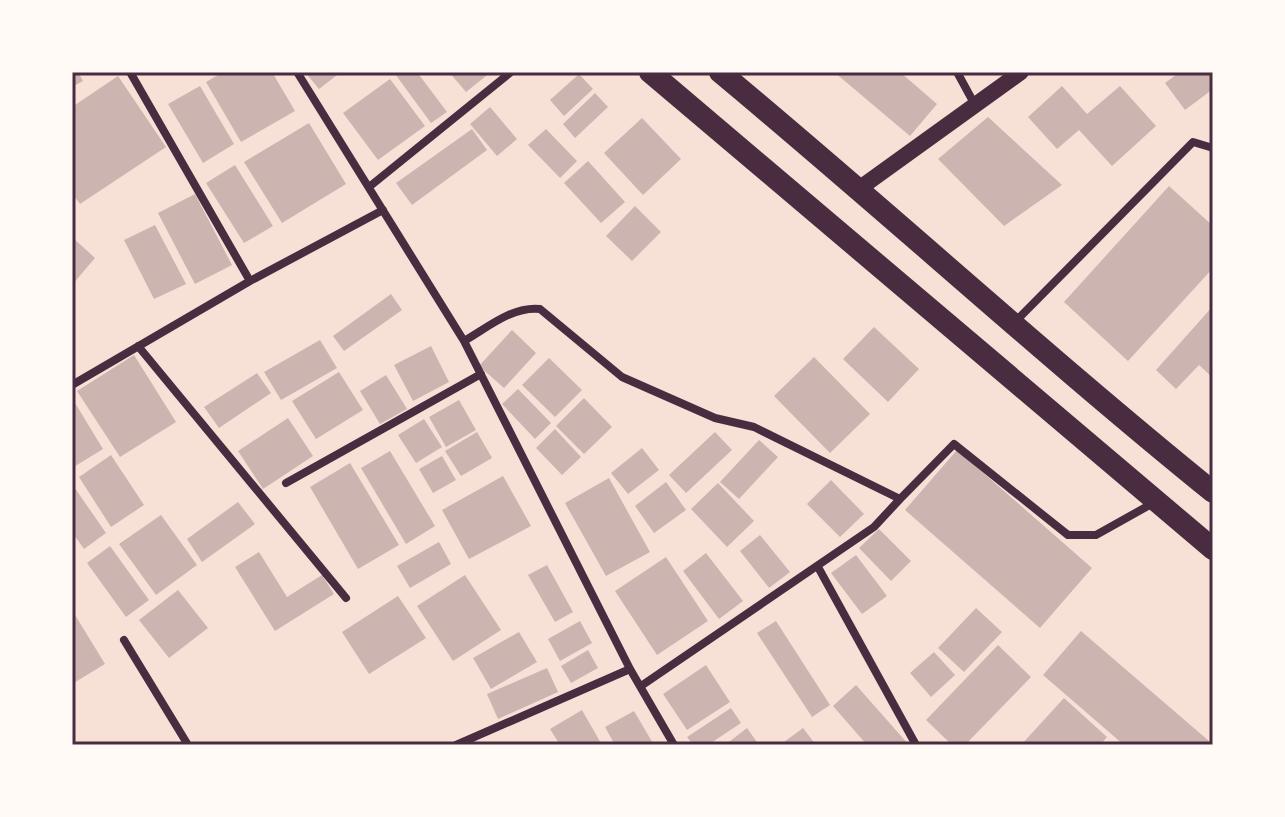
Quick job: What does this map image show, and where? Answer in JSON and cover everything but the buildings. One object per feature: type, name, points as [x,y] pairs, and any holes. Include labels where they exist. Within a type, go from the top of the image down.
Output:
[{"type":"highway","points":[[650,72],[1213,549]]},
{"type":"highway","points":[[720,72],[860,188],[1137,430],[1213,492]]},
{"type":"main road","points":[[860,188],[1021,72]]},
{"type":"street","points":[[130,72],[250,281]]},
{"type":"street","points":[[297,72],[464,341],[630,669],[674,745]]},
{"type":"street","points":[[369,187],[511,72]]},
{"type":"street","points":[[957,72],[975,105]]},
{"type":"street","points":[[1014,323],[1193,142],[1213,148]]},
{"type":"street","points":[[72,384],[250,281],[383,210]]},
{"type":"street","points":[[464,341],[512,313],[527,307],[540,309],[622,377],[715,418],[754,427],[900,499]]},
{"type":"street","points":[[138,346],[346,598]]},
{"type":"street","points":[[286,483],[481,374]]},
{"type":"street","points":[[641,686],[874,527],[954,444],[1068,535],[1096,535],[1156,502]]},
{"type":"street","points":[[818,567],[916,745]]},
{"type":"street","points":[[124,640],[188,745]]},
{"type":"street","points":[[456,745],[630,669]]}]
